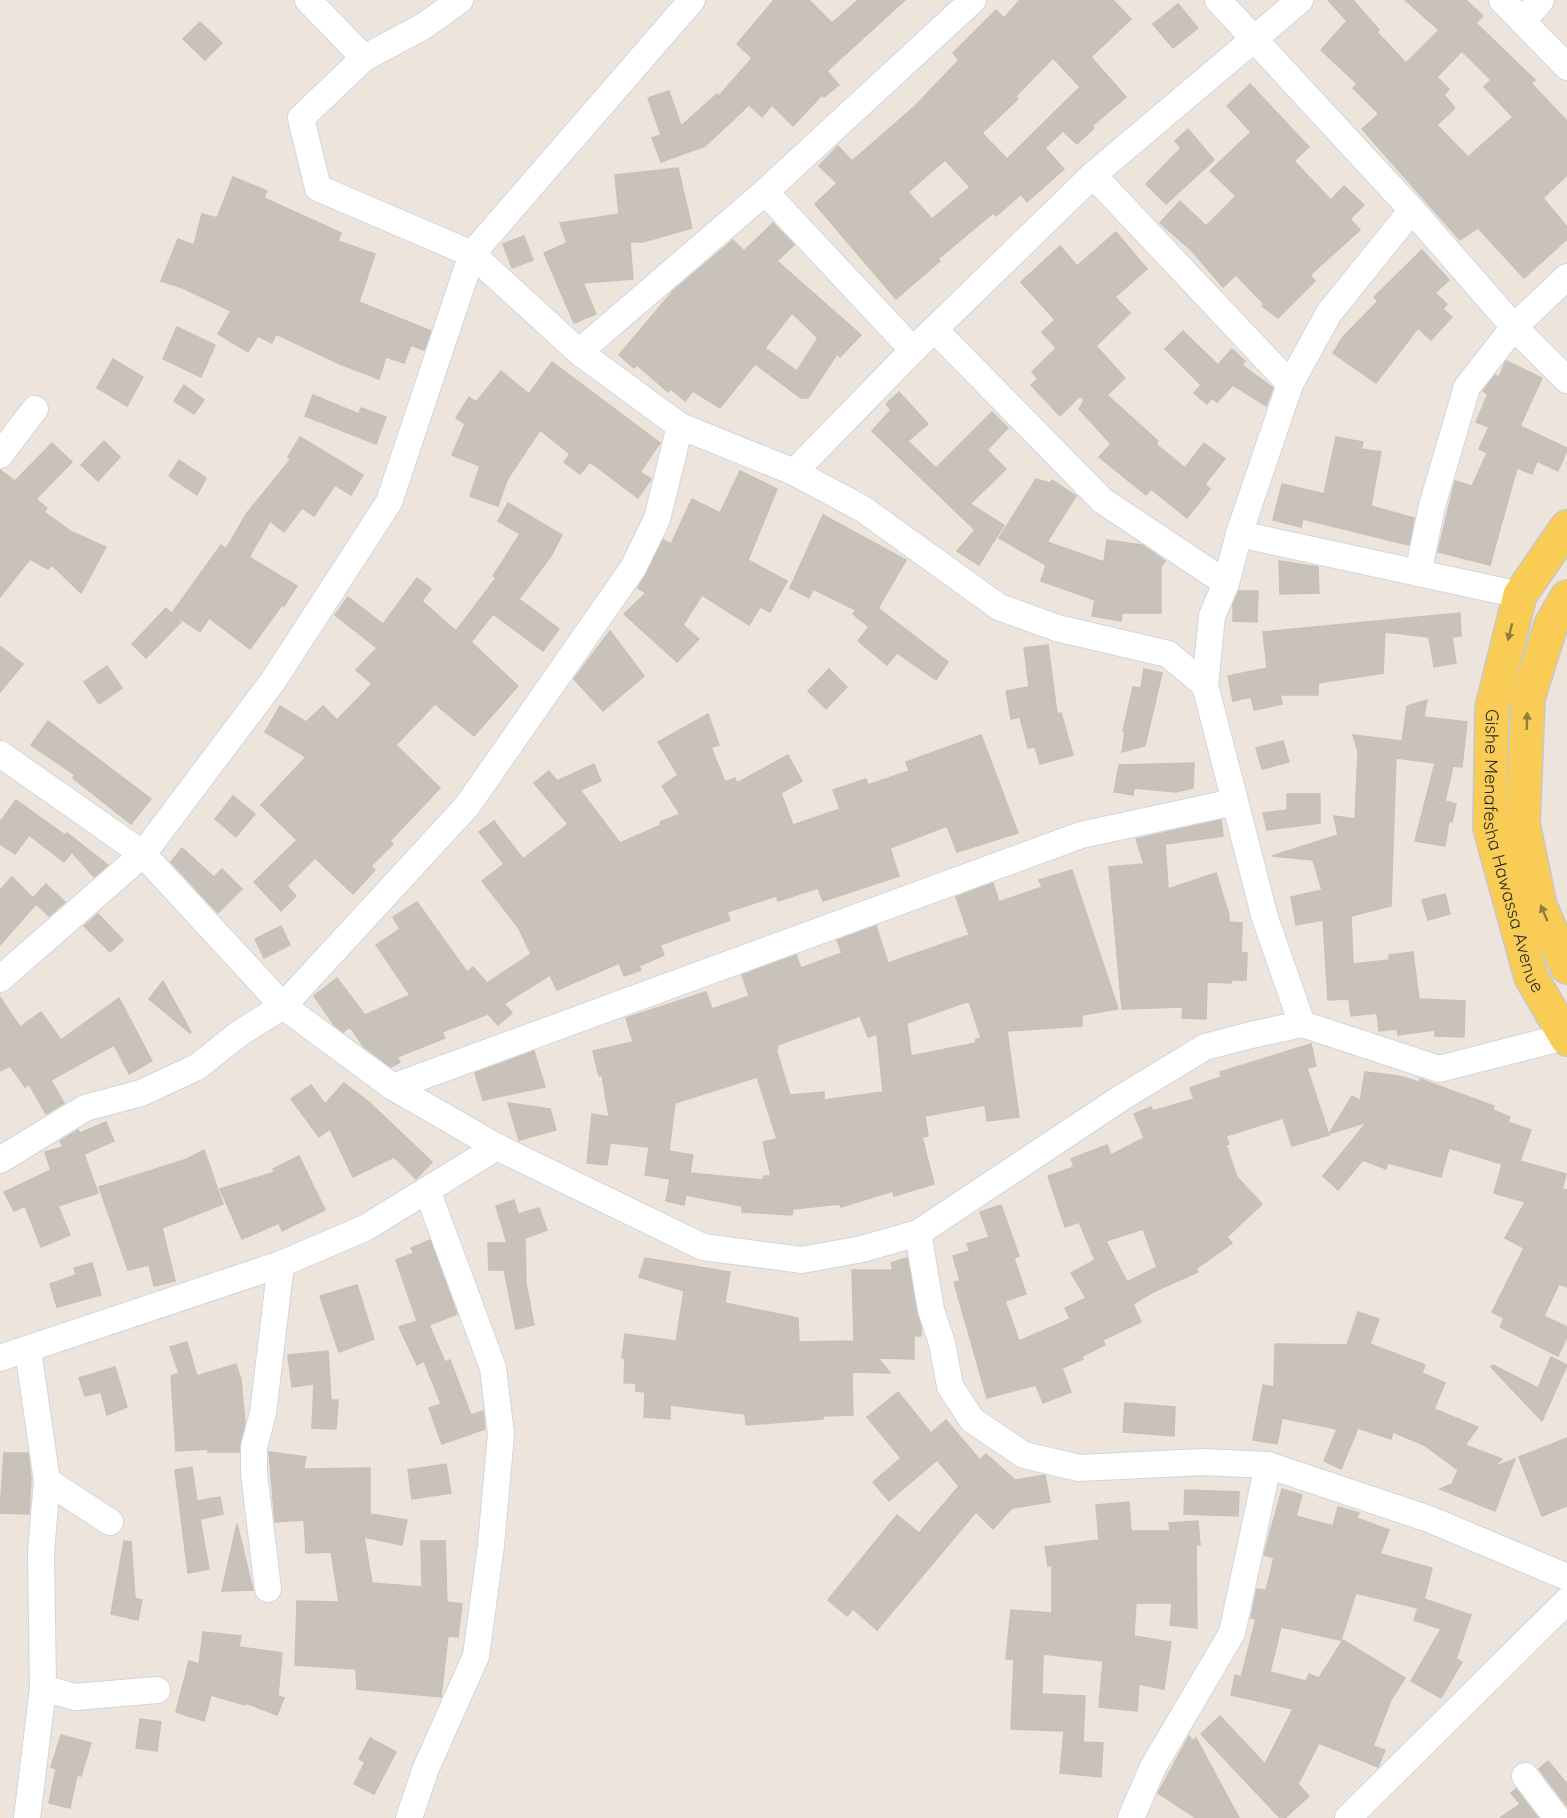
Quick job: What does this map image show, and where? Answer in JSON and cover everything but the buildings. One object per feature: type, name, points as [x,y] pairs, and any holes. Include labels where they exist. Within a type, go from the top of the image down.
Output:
[{"type":"main road","name":"Gishe Menafesha Hawassa Avenue","points":[[1566,1038],[1531,977],[1490,828],[1492,708],[1520,595],[1567,527]]},
{"type":"main road","name":"Gishe Menafesha Hawassa Avenue","points":[[1567,597],[1551,625],[1528,698],[1523,824],[1540,906],[1567,967]]},
{"type":"main road","points":[[1490,828],[1523,824]]},
{"type":"street","points":[[308,0],[364,58]]},
{"type":"street","points":[[459,0],[424,26],[364,58],[301,118],[318,188],[472,254],[579,352],[680,426],[794,472],[863,509],[999,607],[1057,628],[1168,654],[1205,685]]},
{"type":"street","points":[[0,980],[143,854],[273,681],[389,502],[472,254],[692,0]]},
{"type":"street","points":[[579,352],[765,192],[973,0]]},
{"type":"street","points":[[1218,0],[1412,210],[1514,327],[1567,380]]},
{"type":"street","points":[[794,472],[913,350],[1093,175],[1300,0]]},
{"type":"street","points":[[1502,0],[1524,20],[1567,67]]},
{"type":"street","points":[[1524,20],[1541,0]]},
{"type":"street","points":[[1093,175],[1290,384]]},
{"type":"street","points":[[765,192],[913,350]]},
{"type":"street","points":[[1302,1024],[1265,918],[1205,685],[1212,616],[1226,583],[1239,534],[1290,384],[1329,313],[1412,210]]},
{"type":"street","points":[[1418,573],[1432,506],[1467,387],[1514,327],[1567,277]]},
{"type":"street","points":[[935,330],[1103,501],[1226,583]]},
{"type":"street","points":[[0,455],[35,409]]},
{"type":"street","points":[[0,1160],[85,1108],[141,1093],[197,1067],[240,1033],[284,1006],[467,806],[633,568],[657,519],[680,426]]},
{"type":"street","points":[[1239,534],[1520,595]]},
{"type":"street","points":[[0,754],[143,854],[284,1006],[393,1087],[497,1147],[703,1247],[802,1260],[862,1249],[918,1233],[1121,1098],[1205,1047],[1302,1024],[1439,1069],[1566,1038]]},
{"type":"street","points":[[393,1087],[1081,834],[1234,802]]},
{"type":"street","points":[[0,1358],[281,1264],[365,1228],[497,1147]]},
{"type":"street","points":[[409,1818],[426,1768],[476,1656],[492,1545],[501,1434],[493,1368],[427,1190]]},
{"type":"street","points":[[918,1233],[931,1310],[942,1343],[950,1386],[972,1420],[1024,1455],[1079,1468],[1203,1462],[1268,1465],[1428,1519],[1567,1576]]},
{"type":"street","points":[[268,1589],[254,1473],[254,1447],[263,1413],[281,1264]]},
{"type":"street","points":[[27,1818],[43,1688],[41,1552],[47,1481],[28,1350]]},
{"type":"street","points":[[1131,1818],[1152,1767],[1232,1633],[1268,1465]]},
{"type":"street","points":[[47,1481],[110,1522]]},
{"type":"street","points":[[1348,1818],[1567,1601]]},
{"type":"street","points":[[43,1688],[75,1697],[157,1690]]},
{"type":"street","points":[[1525,1776],[1557,1818]]}]
